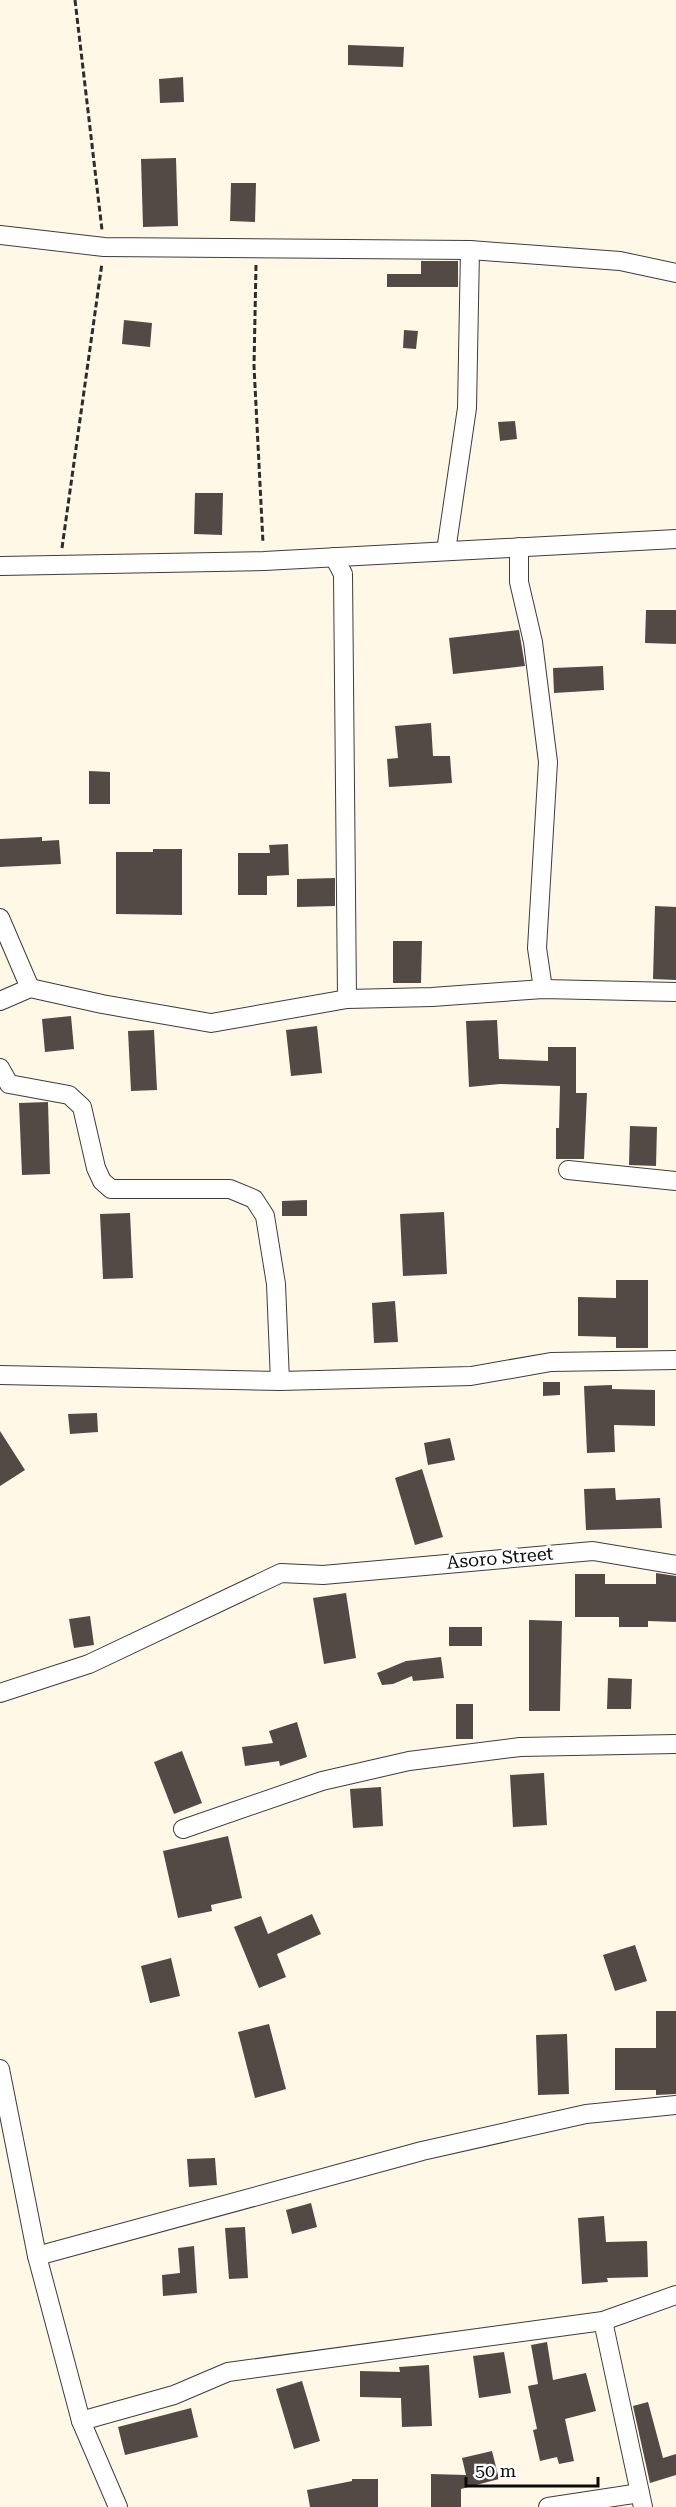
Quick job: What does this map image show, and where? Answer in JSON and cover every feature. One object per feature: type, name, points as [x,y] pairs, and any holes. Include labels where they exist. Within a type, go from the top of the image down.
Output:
[{"type":"street","points":[[0,235],[104,247],[470,250],[620,261],[676,273]]},
{"type":"street","points":[[446,551],[467,408],[470,250]]},
{"type":"street","points":[[0,566],[264,561],[676,539]]},
{"type":"street","points":[[519,547],[519,582],[533,642],[548,762],[537,948],[543,988]]},
{"type":"street","points":[[334,557],[343,574],[347,999]]},
{"type":"street","points":[[0,918],[30,988]]},
{"type":"street","points":[[0,1001],[30,988],[102,1004],[211,1023],[347,999],[432,997],[543,988],[676,992]]},
{"type":"street","points":[[0,1068],[9,1084],[69,1095],[82,1107],[96,1168],[102,1181],[111,1189],[230,1189],[254,1199],[265,1216],[276,1284],[280,1381]]},
{"type":"street","points":[[568,1170],[676,1181]]},
{"type":"street","points":[[0,1374],[280,1381],[471,1376],[551,1362],[676,1360]]},
{"type":"street","name":"Asoro Street","points":[[0,1693],[89,1664],[281,1573],[323,1575],[593,1551],[676,1565]]},
{"type":"street","points":[[183,1829],[322,1781],[409,1761],[520,1747],[676,1744]]},
{"type":"street","points":[[1,2077],[37,2256],[81,2421],[118,2507]]},
{"type":"street","points":[[37,2256],[422,2151],[586,2114],[676,2105]]},
{"type":"street","points":[[81,2421],[174,2395],[228,2372],[603,2321],[676,2295]]},
{"type":"street","points":[[548,2507],[642,2500],[603,2321]]},
{"type":"path","points":[[60,564],[104,247],[75,0]]},
{"type":"path","points":[[256,248],[254,366],[264,561]]},
{"type":"building","points":[[348,45],[404,47],[403,67],[348,65]]},
{"type":"building","points":[[183,77],[184,102],[160,103],[159,79]]},
{"type":"building","points":[[176,158],[178,226],[143,227],[141,159]]},
{"type":"building","points":[[231,183],[256,183],[255,222],[230,221]]},
{"type":"building","points":[[421,261],[458,261],[458,287],[387,287],[387,274],[421,274]]},
{"type":"building","points":[[124,320],[152,323],[150,347],[122,344]]},
{"type":"building","points":[[404,330],[418,331],[416,349],[403,348]]},
{"type":"building","points":[[515,421],[517,439],[500,441],[498,422]]},
{"type":"building","points":[[195,493],[223,493],[222,535],[194,534]]},
{"type":"building","points":[[646,610],[676,610],[676,644],[645,643]]},
{"type":"building","points":[[519,630],[525,666],[453,674],[449,638]]},
{"type":"building","points":[[603,666],[604,690],[554,693],[553,668]]},
{"type":"building","points":[[431,723],[433,756],[450,756],[452,783],[389,787],[387,759],[398,758],[395,726]]},
{"type":"building","points":[[89,771],[110,772],[110,804],[89,804]]},
{"type":"building","points":[[42,837],[42,841],[59,840],[61,864],[0,867],[0,839]]},
{"type":"building","points":[[288,844],[289,875],[267,876],[267,895],[238,895],[238,853],[270,853],[269,845]]},
{"type":"building","points":[[153,849],[182,849],[182,915],[116,914],[116,852],[153,852]]},
{"type":"building","points":[[335,878],[335,906],[297,907],[297,879]]},
{"type":"building","points":[[655,906],[676,907],[676,980],[653,979]]},
{"type":"building","points":[[393,941],[422,941],[421,983],[393,983]]},
{"type":"building","points":[[71,1016],[74,1049],[45,1052],[42,1019]]},
{"type":"building","points":[[497,1020],[499,1059],[548,1061],[548,1047],[576,1047],[576,1093],[587,1093],[584,1159],[556,1159],[560,1086],[500,1084],[469,1087],[466,1021]]},
{"type":"building","points":[[317,1026],[322,1073],[291,1076],[286,1030]]},
{"type":"building","points":[[154,1030],[157,1090],[131,1091],[128,1031]]},
{"type":"building","points":[[48,1102],[50,1174],[22,1175],[19,1103]]},
{"type":"building","points":[[630,1126],[657,1127],[656,1166],[629,1165]]},
{"type":"building","points":[[307,1200],[307,1216],[282,1216],[282,1201]]},
{"type":"building","points":[[444,1212],[447,1274],[403,1276],[400,1214]]},
{"type":"building","points":[[130,1213],[133,1278],[103,1279],[100,1214]]},
{"type":"building","points":[[616,1280],[648,1280],[648,1348],[616,1348],[616,1337],[578,1336],[578,1297],[616,1298]]},
{"type":"building","points":[[395,1301],[398,1342],[374,1343],[372,1303]]},
{"type":"building","points":[[543,1382],[560,1382],[560,1395],[543,1396]]},
{"type":"building","points":[[612,1385],[612,1389],[655,1390],[655,1426],[614,1425],[615,1452],[587,1453],[584,1386]]},
{"type":"building","points":[[97,1413],[98,1432],[70,1434],[68,1414]]},
{"type":"building","points":[[0,1431],[25,1470],[0,1486]]},
{"type":"building","points":[[450,1438],[455,1460],[428,1465],[424,1443]]},
{"type":"building","points":[[422,1469],[443,1537],[415,1545],[395,1478]]},
{"type":"building","points":[[615,1488],[616,1500],[660,1498],[662,1528],[586,1530],[584,1489]]},
{"type":"building","points":[[656,1573],[676,1576],[676,1622],[648,1621],[648,1627],[619,1627],[619,1617],[575,1617],[575,1574],[605,1574],[605,1584],[656,1584]]},
{"type":"building","points":[[346,1593],[356,1658],[324,1664],[313,1598]]},
{"type":"building","points":[[90,1616],[94,1645],[74,1648],[69,1619]]},
{"type":"building","points":[[529,1620],[562,1621],[560,1711],[529,1711]]},
{"type":"building","points":[[449,1627],[482,1627],[482,1646],[449,1646]]},
{"type":"building","points":[[441,1657],[444,1678],[413,1681],[412,1676],[393,1684],[382,1685],[377,1673],[406,1661]]},
{"type":"building","points":[[608,1678],[632,1679],[631,1709],[607,1709]]},
{"type":"building","points":[[456,1704],[473,1704],[473,1739],[456,1739]]},
{"type":"building","points":[[297,1722],[307,1757],[280,1766],[279,1761],[245,1766],[242,1747],[273,1743],[269,1731]]},
{"type":"building","points":[[182,1751],[202,1803],[174,1814],[154,1762]]},
{"type":"building","points":[[544,1773],[547,1825],[513,1827],[510,1775]]},
{"type":"building","points":[[381,1787],[383,1826],[353,1828],[350,1789]]},
{"type":"building","points":[[228,1836],[242,1898],[211,1905],[212,1911],[178,1918],[163,1851]]},
{"type":"building","points":[[312,1914],[321,1934],[277,1954],[286,1977],[259,1988],[234,1927],[261,1916],[268,1934]]},
{"type":"building","points":[[635,1945],[647,1981],[615,1991],[603,1955]]},
{"type":"building","points":[[171,1958],[180,1996],[150,2003],[141,1966]]},
{"type":"building","points":[[656,2011],[676,2011],[676,2094],[656,2095],[656,2090],[615,2090],[615,2048],[656,2048]]},
{"type":"building","points":[[269,2024],[286,2089],[255,2098],[238,2032]]},
{"type":"building","points":[[567,2034],[569,2094],[538,2095],[536,2035]]},
{"type":"building","points":[[215,2158],[217,2185],[189,2187],[187,2159]]},
{"type":"building","points":[[311,2203],[317,2227],[292,2234],[286,2210]]},
{"type":"building","points":[[604,2216],[606,2242],[647,2241],[648,2277],[607,2278],[608,2282],[582,2284],[578,2218]]},
{"type":"building","points":[[245,2227],[248,2278],[229,2279],[225,2228]]},
{"type":"building","points":[[194,2246],[197,2293],[163,2296],[162,2275],[180,2273],[178,2248]]},
{"type":"building","points":[[547,2342],[553,2380],[586,2373],[596,2411],[565,2419],[574,2461],[559,2464],[557,2457],[540,2461],[533,2430],[537,2429],[528,2386],[538,2384],[531,2345]]},
{"type":"building","points":[[504,2352],[511,2393],[479,2398],[473,2356]]},
{"type":"building","points":[[429,2365],[432,2426],[402,2427],[401,2398],[360,2397],[360,2371],[400,2372],[399,2367]]},
{"type":"building","points":[[302,2381],[320,2441],[294,2449],[276,2389]]},
{"type":"building","points":[[648,2402],[663,2458],[676,2454],[676,2475],[650,2483],[633,2406]]},
{"type":"building","points":[[191,2408],[198,2437],[125,2455],[118,2427]]},
{"type":"building","points":[[492,2451],[499,2479],[461,2489],[461,2507],[431,2507],[431,2474],[466,2475],[462,2458]]},
{"type":"building","points":[[352,2479],[378,2479],[378,2507],[310,2507],[307,2490],[352,2481]]}]
